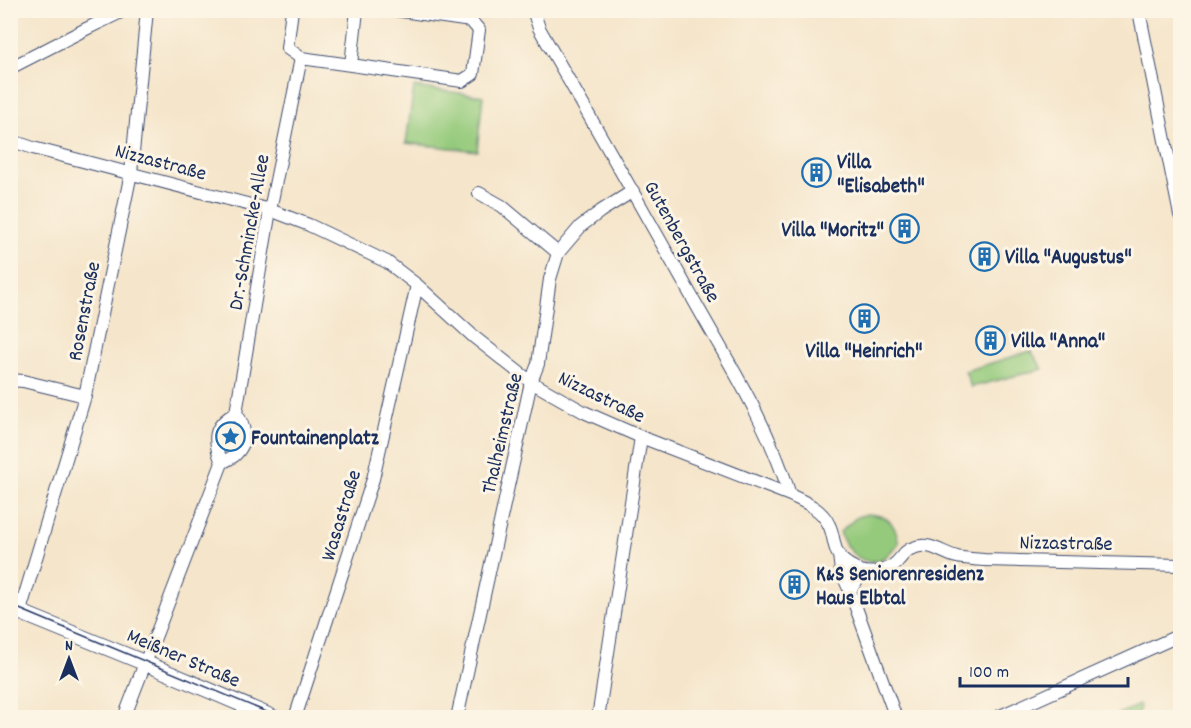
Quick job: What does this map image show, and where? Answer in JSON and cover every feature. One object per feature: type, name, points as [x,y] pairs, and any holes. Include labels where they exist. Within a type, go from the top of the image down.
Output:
[{"type":"main road","name":"Meißner Straße","points":[[15,610],[274,717]]},
{"type":"street","points":[[10,68],[125,10]]},
{"type":"street","name":"Rosenstraße","points":[[15,610],[85,396],[130,173],[147,10]]},
{"type":"street","points":[[292,10],[287,48],[301,58],[462,81],[473,74],[479,30],[471,21],[395,10]]},
{"type":"street","points":[[351,64],[357,10]]},
{"type":"street","name":"Gutenbergstraße","points":[[533,10],[539,28],[721,349],[766,434],[781,467],[790,495]]},
{"type":"street","points":[[1139,11],[1180,215]]},
{"type":"street","name":"Dr.-Schmincke-Allee","points":[[124,717],[222,463],[237,454],[244,441],[244,428],[236,413],[270,210],[301,58]]},
{"type":"street","name":"Nizzastraße","points":[[10,140],[270,210],[309,225],[387,262],[417,285],[474,337],[531,382],[584,412],[641,437],[812,505],[829,523],[839,555]]},
{"type":"street","name":"Thalheimstraße","points":[[457,717],[531,382],[537,364],[550,279],[558,253],[581,226],[633,191]]},
{"type":"street","points":[[479,193],[502,206],[558,253]]},
{"type":"street","name":"Wasastraße","points":[[295,717],[373,479],[417,285]]},
{"type":"street","points":[[10,380],[85,396]]},
{"type":"street","points":[[222,463],[216,448],[217,433],[222,423],[236,413]]},
{"type":"street","points":[[598,717],[641,437]]},
{"type":"street","name":"Nizzastraße","points":[[862,572],[886,570],[904,553],[922,545],[935,547],[957,557],[984,560],[1180,565]]},
{"type":"street","points":[[839,555],[862,572],[850,591]]},
{"type":"street","points":[[839,555],[841,571],[896,717]]},
{"type":"street","points":[[996,717],[1180,635]]},
{"type":"green space","points":[[414,87],[483,96],[477,151],[406,143]]},
{"type":"green space","points":[[1031,351],[1043,369],[971,387],[965,371]]},
{"type":"green space","points":[[236,420],[236,441],[230,452],[226,452],[223,450],[221,435],[229,422]]},
{"type":"green space","points":[[867,514],[889,521],[896,531],[899,543],[885,557],[870,561],[863,560],[851,552],[840,532],[857,517]]},
{"type":"green space","points":[[1139,705],[1140,708],[1135,717],[1120,717],[1118,714]]},
{"type":"tram line","points":[[10,605],[281,718]]},
{"type":"place","name":"Villa \"Elisabeth\"","points":[[816,173]]},
{"type":"place","name":"Villa \"Moritz\"","points":[[905,229]]},
{"type":"place","name":"Villa \"Augustus\"","points":[[984,256]]},
{"type":"place","name":"Villa \"Heinrich\"","points":[[864,319]]},
{"type":"place","name":"Villa \"Anna\"","points":[[990,340]]},
{"type":"place","name":"Fountainenplatz","points":[[230,437]]},
{"type":"place","name":"K&S Seniorenresidenz Haus Elbtal","points":[[795,585]]}]
